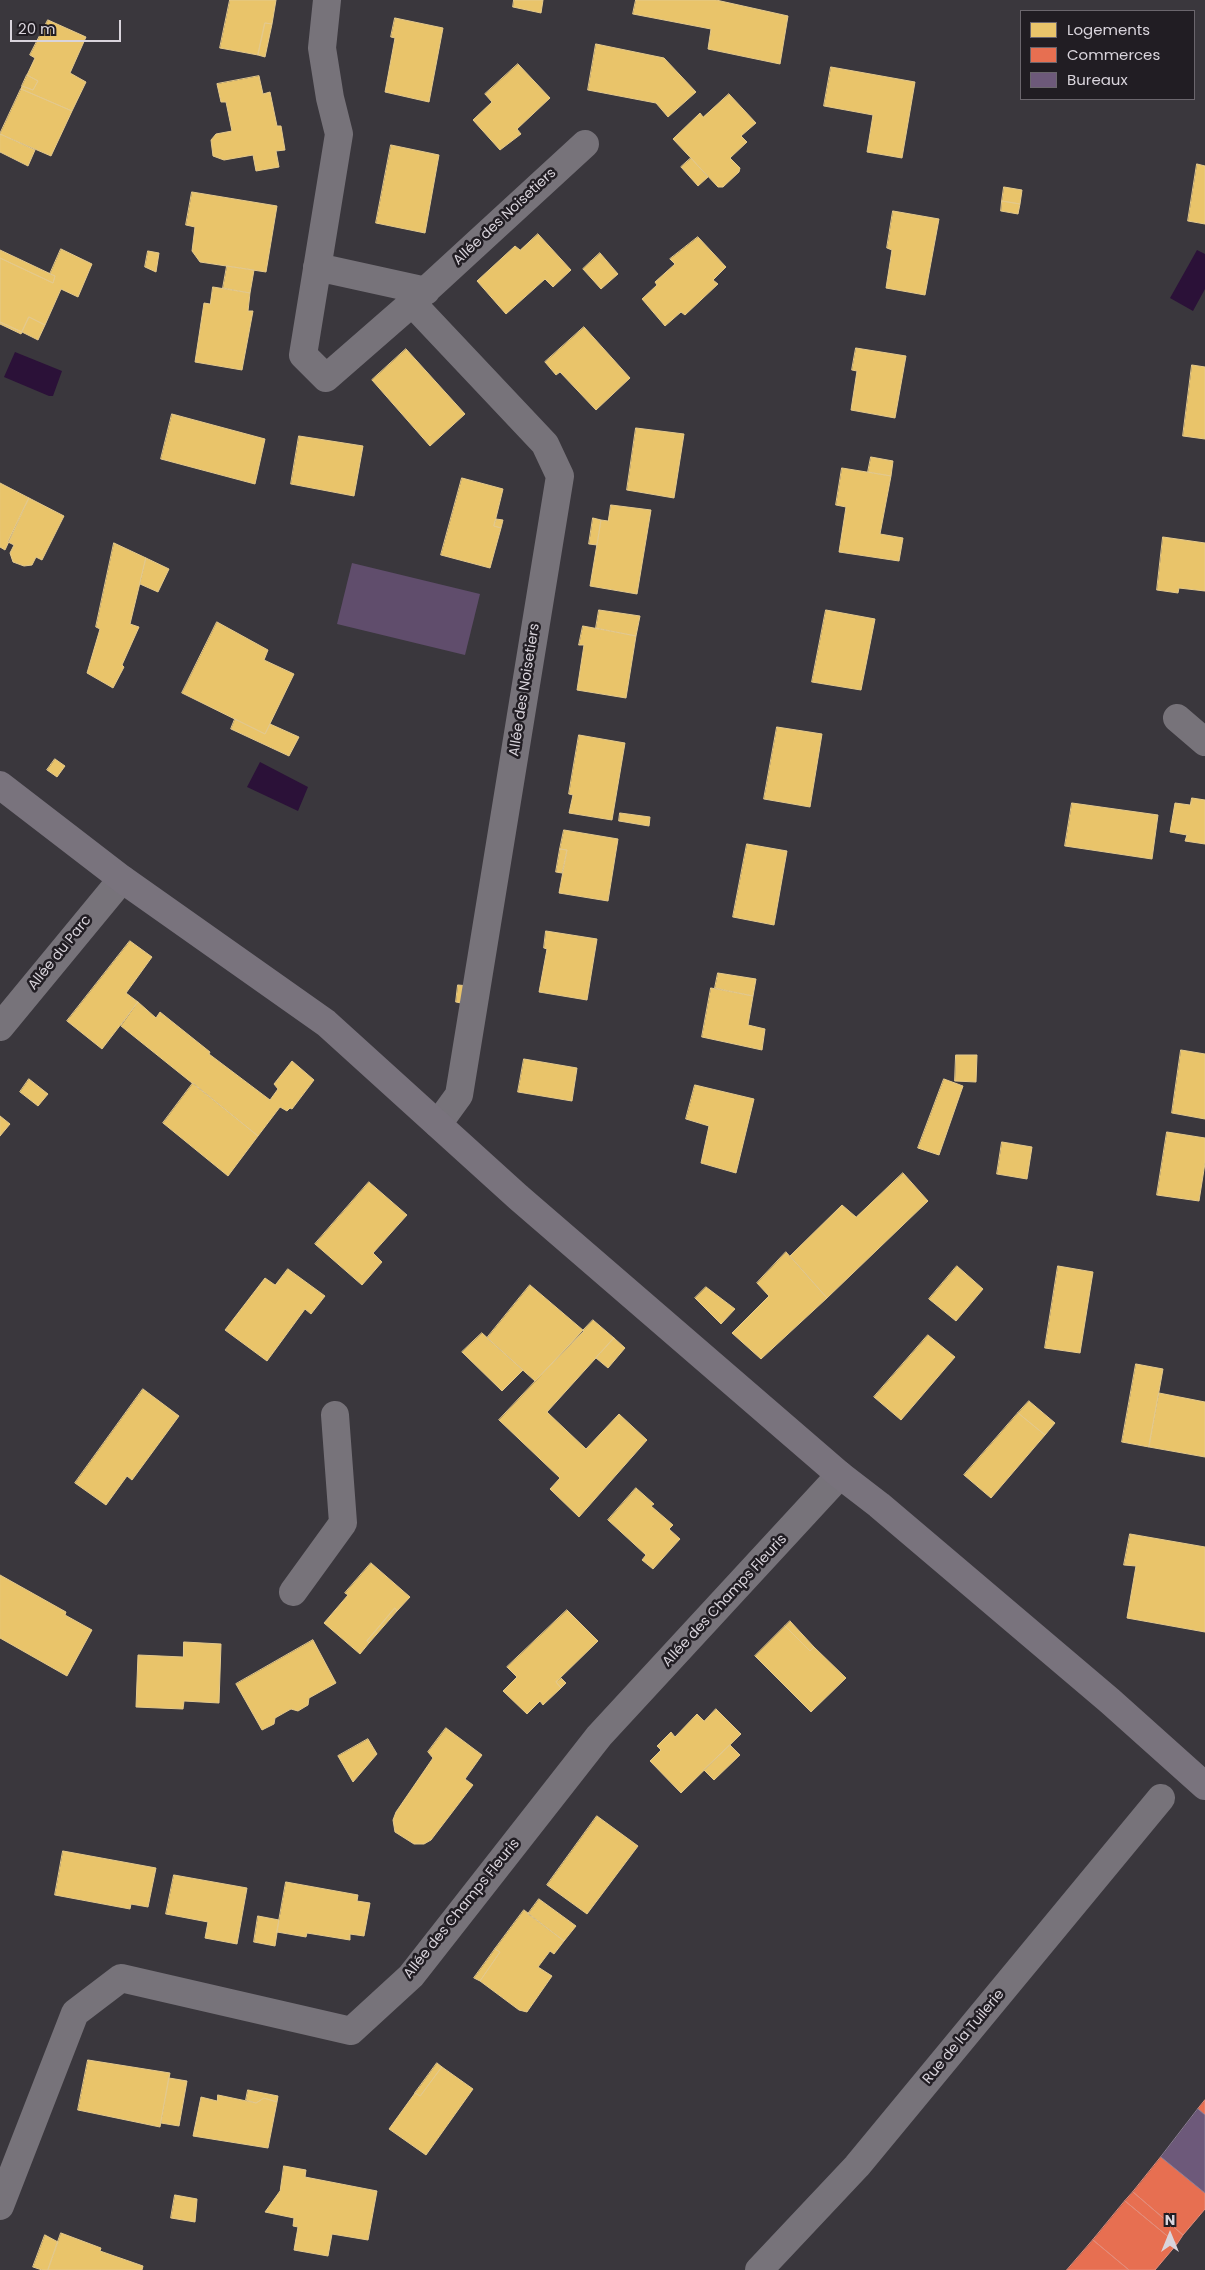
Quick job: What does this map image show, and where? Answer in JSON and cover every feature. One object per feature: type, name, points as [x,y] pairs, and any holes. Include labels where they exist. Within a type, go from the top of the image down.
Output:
[{"type":"main road","points":[[0,786],[122,879],[326,1023],[518,1196],[840,1475],[879,1505],[1110,1702],[1205,1786]]},
{"type":"street","name":"Allée des Noisetiers","points":[[327,0],[322,48],[330,98],[339,134],[303,355],[326,378],[419,297],[585,144]]},
{"type":"street","points":[[317,267],[419,297]]},
{"type":"street","name":"Allée des Noisetiers","points":[[419,297],[545,444],[560,476],[459,1095],[438,1124]]},
{"type":"street","points":[[1177,718],[1205,742]]},
{"type":"street","name":"Allée du Parc","points":[[0,1027],[122,879]]},
{"type":"street","points":[[293,1592],[343,1523],[335,1415]]},
{"type":"street","name":"Allée des Champs Fleuris","points":[[0,2206],[76,2013],[121,1978],[351,2031],[411,1976],[599,1736],[840,1475]]},
{"type":"street","name":"Rue de la Tuilerie","points":[[759,2270],[857,2166],[1161,1798]]},
{"type":"shaded area","points":[[1197,250],[1205,254],[1205,289],[1193,311],[1170,298]]},
{"type":"shaded area","points":[[15,352],[62,371],[53,396],[4,377]]},
{"type":"shaded area","points":[[352,563],[480,594],[465,655],[337,624]]},
{"type":"shaded area","points":[[260,762],[308,787],[298,811],[247,787]]},
{"type":"building: Logements","points":[[230,0],[276,0],[272,24],[265,23],[258,55],[220,48]]},
{"type":"building: Logements","points":[[514,0],[543,0],[541,13],[513,7]]},
{"type":"building: Logements","points":[[636,0],[716,0],[788,16],[780,64],[708,49],[711,29],[633,14]]},
{"type":"building: Logements","points":[[395,18],[443,28],[429,102],[385,92],[395,38],[391,37]]},
{"type":"building: Logements","points":[[48,20],[86,37],[70,73],[86,82],[72,111],[21,89],[22,86],[33,90],[38,81],[27,75],[35,58],[30,55]]},
{"type":"building: Logements","points":[[265,23],[272,24],[265,57],[258,55]]},
{"type":"building: Logements","points":[[596,44],[664,58],[696,92],[668,117],[656,103],[588,90]]},
{"type":"building: Logements","points":[[518,64],[550,98],[517,129],[521,134],[500,150],[473,120],[492,102],[485,94]]},
{"type":"building: Logements","points":[[831,67],[915,82],[902,158],[867,152],[873,115],[824,106]]},
{"type":"building: Logements","points":[[27,75],[38,81],[33,90],[22,86]]},
{"type":"building: Logements","points":[[259,76],[263,94],[270,92],[277,126],[281,126],[285,150],[276,151],[279,167],[256,171],[253,155],[224,160],[213,156],[211,140],[216,134],[232,131],[226,102],[221,102],[217,84]]},
{"type":"building: Logements","points":[[21,89],[72,111],[51,156],[0,134]]},
{"type":"building: Logements","points":[[729,94],[756,123],[741,136],[747,142],[730,158],[740,168],[739,172],[723,187],[718,187],[673,139],[700,113],[703,117]]},
{"type":"building: Logements","points":[[0,134],[35,150],[28,166],[0,152]]},
{"type":"building: Logements","points":[[391,145],[439,155],[425,233],[376,223]]},
{"type":"building: Logements","points":[[691,158],[708,177],[698,186],[681,167]]},
{"type":"building: Logements","points":[[1197,164],[1205,166],[1205,224],[1188,221]]},
{"type":"building: Logements","points":[[1004,187],[1022,190],[1020,204],[1002,201]]},
{"type":"building: Logements","points":[[192,192],[277,206],[266,272],[200,262],[192,251],[195,227],[186,225]]},
{"type":"building: Logements","points":[[1002,201],[1020,204],[1018,214],[1001,211]]},
{"type":"building: Logements","points":[[893,211],[939,219],[925,295],[886,288],[892,250],[887,248]]},
{"type":"building: Logements","points":[[538,234],[571,270],[553,287],[545,279],[506,314],[477,281],[515,246],[520,250]]},
{"type":"building: Logements","points":[[698,237],[726,267],[713,280],[718,284],[685,315],[681,312],[665,326],[642,299],[657,285],[655,282],[675,264],[670,259]]},
{"type":"building: Logements","points":[[61,249],[92,264],[78,297],[61,289],[45,325],[29,317],[22,332],[0,322],[0,258],[53,283],[55,276],[50,274]]},
{"type":"building: Logements","points":[[0,250],[55,276],[53,283],[0,258]]},
{"type":"building: Logements","points":[[148,251],[159,253],[156,272],[145,267]]},
{"type":"building: Logements","points":[[600,253],[618,274],[601,289],[583,269]]},
{"type":"building: Logements","points":[[227,266],[254,270],[250,293],[223,288]]},
{"type":"building: Logements","points":[[213,287],[250,293],[248,311],[253,311],[242,370],[195,362],[204,303],[210,304]]},
{"type":"building: Logements","points":[[29,317],[45,325],[38,340],[22,332]]},
{"type":"building: Logements","points":[[0,322],[22,332],[21,334],[0,324]]},
{"type":"building: Logements","points":[[584,327],[630,378],[596,410],[560,372],[556,375],[545,362]]},
{"type":"building: Logements","points":[[856,348],[906,356],[895,418],[851,410],[857,371],[852,370]]},
{"type":"building: Logements","points":[[406,349],[465,414],[430,446],[372,380]]},
{"type":"building: Logements","points":[[1192,365],[1205,367],[1205,439],[1183,436]]},
{"type":"building: Logements","points":[[172,414],[265,439],[255,484],[161,459]]},
{"type":"building: Logements","points":[[636,428],[684,434],[674,498],[627,490]]},
{"type":"building: Logements","points":[[299,436],[363,446],[354,496],[291,484]]},
{"type":"building: Logements","points":[[871,457],[893,461],[891,476],[868,472]]},
{"type":"building: Logements","points":[[842,468],[891,476],[880,534],[903,538],[899,561],[839,552],[846,507],[836,505]]},
{"type":"building: Logements","points":[[462,478],[503,489],[494,526],[501,528],[490,568],[441,555]]},
{"type":"building: Logements","points":[[0,483],[29,498],[5,550],[0,547]]},
{"type":"building: Logements","points":[[29,498],[64,516],[42,560],[36,557],[32,565],[24,566],[13,562],[10,553],[14,545],[8,542]]},
{"type":"building: Logements","points":[[611,505],[651,510],[637,594],[590,586],[601,520],[608,521]]},
{"type":"building: Logements","points":[[593,518],[601,520],[597,545],[589,544]]},
{"type":"building: Logements","points":[[496,519],[503,520],[501,528],[494,526]]},
{"type":"building: Logements","points":[[1163,537],[1205,543],[1205,591],[1179,588],[1178,593],[1157,590]]},
{"type":"building: Logements","points":[[114,543],[146,558],[130,624],[139,627],[122,665],[124,667],[113,688],[87,673],[100,629],[96,627]]},
{"type":"building: Logements","points":[[146,558],[169,569],[158,592],[140,584]]},
{"type":"building: Logements","points":[[599,610],[640,616],[636,636],[596,628]]},
{"type":"building: Logements","points":[[826,610],[875,619],[861,690],[812,682]]},
{"type":"building: Logements","points":[[217,622],[268,650],[264,660],[294,674],[265,734],[182,693]]},
{"type":"building: Logements","points":[[583,626],[636,636],[626,698],[577,690],[584,645],[579,645]]},
{"type":"building: Logements","points":[[235,719],[265,734],[270,724],[299,737],[289,756],[231,729]]},
{"type":"building: Logements","points":[[777,727],[822,734],[810,807],[764,799]]},
{"type":"building: Logements","points":[[579,735],[625,743],[612,820],[569,813],[573,795],[569,794]]},
{"type":"building: Logements","points":[[55,759],[65,766],[57,777],[47,770]]},
{"type":"building: Logements","points":[[1192,798],[1205,800],[1205,844],[1185,841],[1187,835],[1170,832],[1175,803],[1190,805]]},
{"type":"building: Logements","points":[[1072,803],[1158,815],[1152,859],[1065,846]]},
{"type":"building: Logements","points":[[620,813],[650,817],[649,826],[619,821]]},
{"type":"building: Logements","points":[[564,830],[618,839],[608,901],[559,893],[567,850],[560,849]]},
{"type":"building: Logements","points":[[747,844],[787,851],[774,925],[733,917]]},
{"type":"building: Logements","points":[[560,849],[567,850],[562,873],[556,872]]},
{"type":"building: Logements","points":[[546,931],[597,939],[587,1000],[539,992],[547,949],[544,948]]},
{"type":"building: Logements","points":[[130,941],[152,957],[126,993],[138,1002],[102,1049],[67,1021]]},
{"type":"building: Logements","points":[[718,973],[756,979],[753,996],[715,988]]},
{"type":"building: Logements","points":[[458,985],[469,986],[466,1004],[456,1002]]},
{"type":"building: Logements","points":[[711,988],[753,996],[748,1025],[765,1029],[762,1050],[702,1037]]},
{"type":"building: Logements","points":[[138,1002],[156,1018],[160,1012],[210,1052],[209,1054],[270,1100],[278,1089],[274,1084],[292,1061],[314,1080],[292,1109],[290,1108],[287,1111],[280,1107],[258,1136],[121,1026]]},
{"type":"building: Logements","points":[[1181,1050],[1205,1054],[1205,1119],[1172,1113]]},
{"type":"building: Logements","points":[[956,1055],[977,1055],[976,1082],[955,1081]]},
{"type":"building: Logements","points":[[524,1059],[577,1068],[572,1101],[518,1092]]},
{"type":"building: Logements","points":[[29,1079],[48,1094],[38,1106],[20,1092]]},
{"type":"building: Logements","points":[[944,1079],[963,1086],[939,1155],[918,1148]]},
{"type":"building: Logements","points":[[193,1083],[258,1136],[228,1176],[163,1123]]},
{"type":"building: Logements","points":[[695,1085],[754,1099],[736,1173],[701,1163],[709,1126],[686,1119]]},
{"type":"building: Logements","points":[[0,1116],[10,1124],[0,1136]]},
{"type":"building: Logements","points":[[1167,1132],[1205,1138],[1205,1163],[1199,1201],[1157,1195]]},
{"type":"building: Logements","points":[[1002,1142],[1032,1147],[1027,1179],[997,1174]]},
{"type":"building: Logements","points":[[903,1173],[928,1201],[827,1298],[790,1256],[842,1205],[856,1217]]},
{"type":"building: Logements","points":[[369,1182],[407,1215],[373,1253],[382,1262],[362,1285],[315,1244]]},
{"type":"building: Logements","points":[[786,1252],[827,1298],[761,1359],[732,1333],[769,1296],[757,1283]]},
{"type":"building: Logements","points":[[957,1266],[983,1289],[956,1321],[929,1299]]},
{"type":"building: Logements","points":[[1058,1266],[1093,1272],[1080,1353],[1045,1348]]},
{"type":"building: Logements","points":[[288,1269],[325,1296],[311,1314],[305,1309],[267,1361],[225,1330],[265,1278],[275,1285]]},
{"type":"building: Logements","points":[[530,1285],[584,1331],[535,1381],[487,1338]]},
{"type":"building: Logements","points":[[706,1287],[735,1309],[721,1324],[695,1298]]},
{"type":"building: Logements","points":[[593,1320],[614,1338],[547,1412],[586,1449],[619,1414],[647,1440],[579,1517],[550,1489],[560,1478],[499,1420]]},
{"type":"building: Logements","points":[[482,1333],[523,1370],[502,1391],[462,1352]]},
{"type":"building: Logements","points":[[928,1335],[955,1357],[901,1420],[874,1397]]},
{"type":"building: Logements","points":[[614,1338],[625,1348],[608,1368],[596,1358]]},
{"type":"building: Logements","points":[[1136,1364],[1163,1369],[1149,1447],[1122,1442]]},
{"type":"building: Logements","points":[[143,1389],[179,1416],[132,1480],[127,1476],[106,1505],[75,1483]]},
{"type":"building: Logements","points":[[1159,1393],[1205,1402],[1205,1457],[1149,1447]]},
{"type":"building: Logements","points":[[1029,1401],[1055,1423],[1045,1435],[1018,1413]]},
{"type":"building: Logements","points":[[1018,1413],[1045,1435],[991,1498],[964,1475]]},
{"type":"building: Logements","points":[[636,1488],[654,1504],[651,1506],[673,1525],[669,1529],[680,1539],[653,1569],[642,1560],[646,1555],[608,1520]]},
{"type":"building: Logements","points":[[1130,1534],[1205,1547],[1205,1632],[1127,1618],[1136,1566],[1124,1565]]},
{"type":"building: Logements","points":[[371,1563],[410,1597],[397,1611],[395,1608],[367,1641],[369,1643],[360,1654],[324,1623],[348,1595],[345,1593]]},
{"type":"building: Logements","points":[[0,1575],[66,1612],[65,1615],[92,1630],[67,1676],[0,1638]]},
{"type":"building: Logements","points":[[395,1608],[397,1611],[369,1643],[367,1641]]},
{"type":"building: Logements","points":[[567,1610],[598,1641],[556,1682],[561,1688],[543,1705],[540,1701],[527,1714],[503,1691],[517,1677],[507,1667]]},
{"type":"building: Logements","points":[[790,1621],[814,1647],[810,1651],[785,1626]]},
{"type":"building: Logements","points":[[785,1626],[810,1651],[814,1647],[846,1678],[811,1712],[755,1656]]},
{"type":"building: Logements","points":[[313,1640],[336,1683],[309,1698],[308,1705],[298,1711],[291,1709],[275,1718],[274,1724],[262,1730],[236,1684]]},
{"type":"building: Logements","points":[[184,1642],[221,1644],[219,1703],[184,1701],[183,1709],[136,1707],[138,1655],[183,1657]]},
{"type":"building: Logements","points":[[561,1678],[566,1683],[561,1688],[556,1682]]},
{"type":"building: Logements","points":[[716,1709],[741,1734],[681,1793],[650,1761],[661,1750],[657,1746],[671,1732],[675,1737],[697,1714],[704,1721]]},
{"type":"building: Logements","points":[[446,1728],[482,1755],[465,1779],[473,1785],[431,1840],[424,1844],[414,1844],[395,1832],[393,1820],[396,1812],[433,1758],[428,1752]]},
{"type":"building: Logements","points":[[368,1739],[377,1754],[353,1782],[338,1756]]},
{"type":"building: Logements","points":[[730,1745],[740,1755],[714,1780],[704,1770]]},
{"type":"building: Logements","points":[[597,1816],[638,1846],[587,1914],[547,1885]]},
{"type":"building: Logements","points":[[63,1851],[156,1868],[148,1907],[131,1904],[130,1909],[55,1895]]},
{"type":"building: Logements","points":[[174,1875],[247,1888],[237,1944],[205,1938],[208,1922],[166,1914]]},
{"type":"building: Logements","points":[[286,1882],[358,1895],[357,1901],[370,1903],[364,1936],[350,1934],[350,1940],[307,1933],[306,1937],[277,1932]]},
{"type":"building: Logements","points":[[539,1899],[576,1926],[564,1941],[528,1914]]},
{"type":"building: Logements","points":[[524,1910],[564,1941],[554,1954],[550,1951],[538,1967],[552,1976],[527,2012],[519,2010],[480,1981],[500,1952],[495,1949]]},
{"type":"building: Logements","points":[[258,1916],[279,1920],[275,1946],[254,1942]]},
{"type":"building: Logements","points":[[495,1949],[500,1952],[480,1981],[474,1978]]},
{"type":"building: Logements","points":[[88,2060],[170,2073],[160,2127],[78,2110]]},
{"type":"building: Logements","points":[[437,2063],[442,2067],[420,2096],[415,2093]]},
{"type":"building: Logements","points":[[442,2067],[473,2089],[426,2155],[389,2129],[415,2093],[420,2096]]},
{"type":"building: Logements","points":[[169,2078],[187,2081],[179,2126],[161,2123]]},
{"type":"building: Logements","points":[[248,2090],[278,2096],[277,2102],[264,2098],[256,2103],[246,2100]]},
{"type":"building: Logements","points":[[218,2095],[256,2103],[264,2098],[277,2102],[268,2148],[193,2136],[201,2097],[217,2101]]},
{"type":"building: Logements","points":[[284,2166],[306,2170],[305,2177],[377,2191],[368,2240],[332,2234],[328,2256],[294,2250],[298,2227],[293,2226],[294,2218],[265,2212],[280,2191]]},
{"type":"building: Logements","points":[[175,2195],[197,2199],[195,2222],[171,2218]]},
{"type":"building: Logements","points":[[61,2233],[101,2248],[100,2251],[143,2266],[142,2270],[48,2270]]},
{"type":"building: Logements","points":[[45,2235],[58,2242],[48,2270],[42,2270],[33,2267]]},
{"type":"building: Commerces","points":[[1205,2100],[1205,2115],[1198,2109]]},
{"type":"building: Commerces","points":[[1161,2157],[1205,2193],[1205,2209],[1183,2235],[1133,2192]]},
{"type":"building: Commerces","points":[[1133,2192],[1183,2235],[1177,2244],[1125,2201]]},
{"type":"building: Commerces","points":[[1125,2201],[1177,2244],[1155,2270],[1129,2270],[1093,2240]]},
{"type":"building: Commerces","points":[[1093,2240],[1129,2270],[1067,2270]]},
{"type":"building: Bureaux","points":[[1198,2109],[1205,2115],[1205,2193],[1161,2157]]}]
